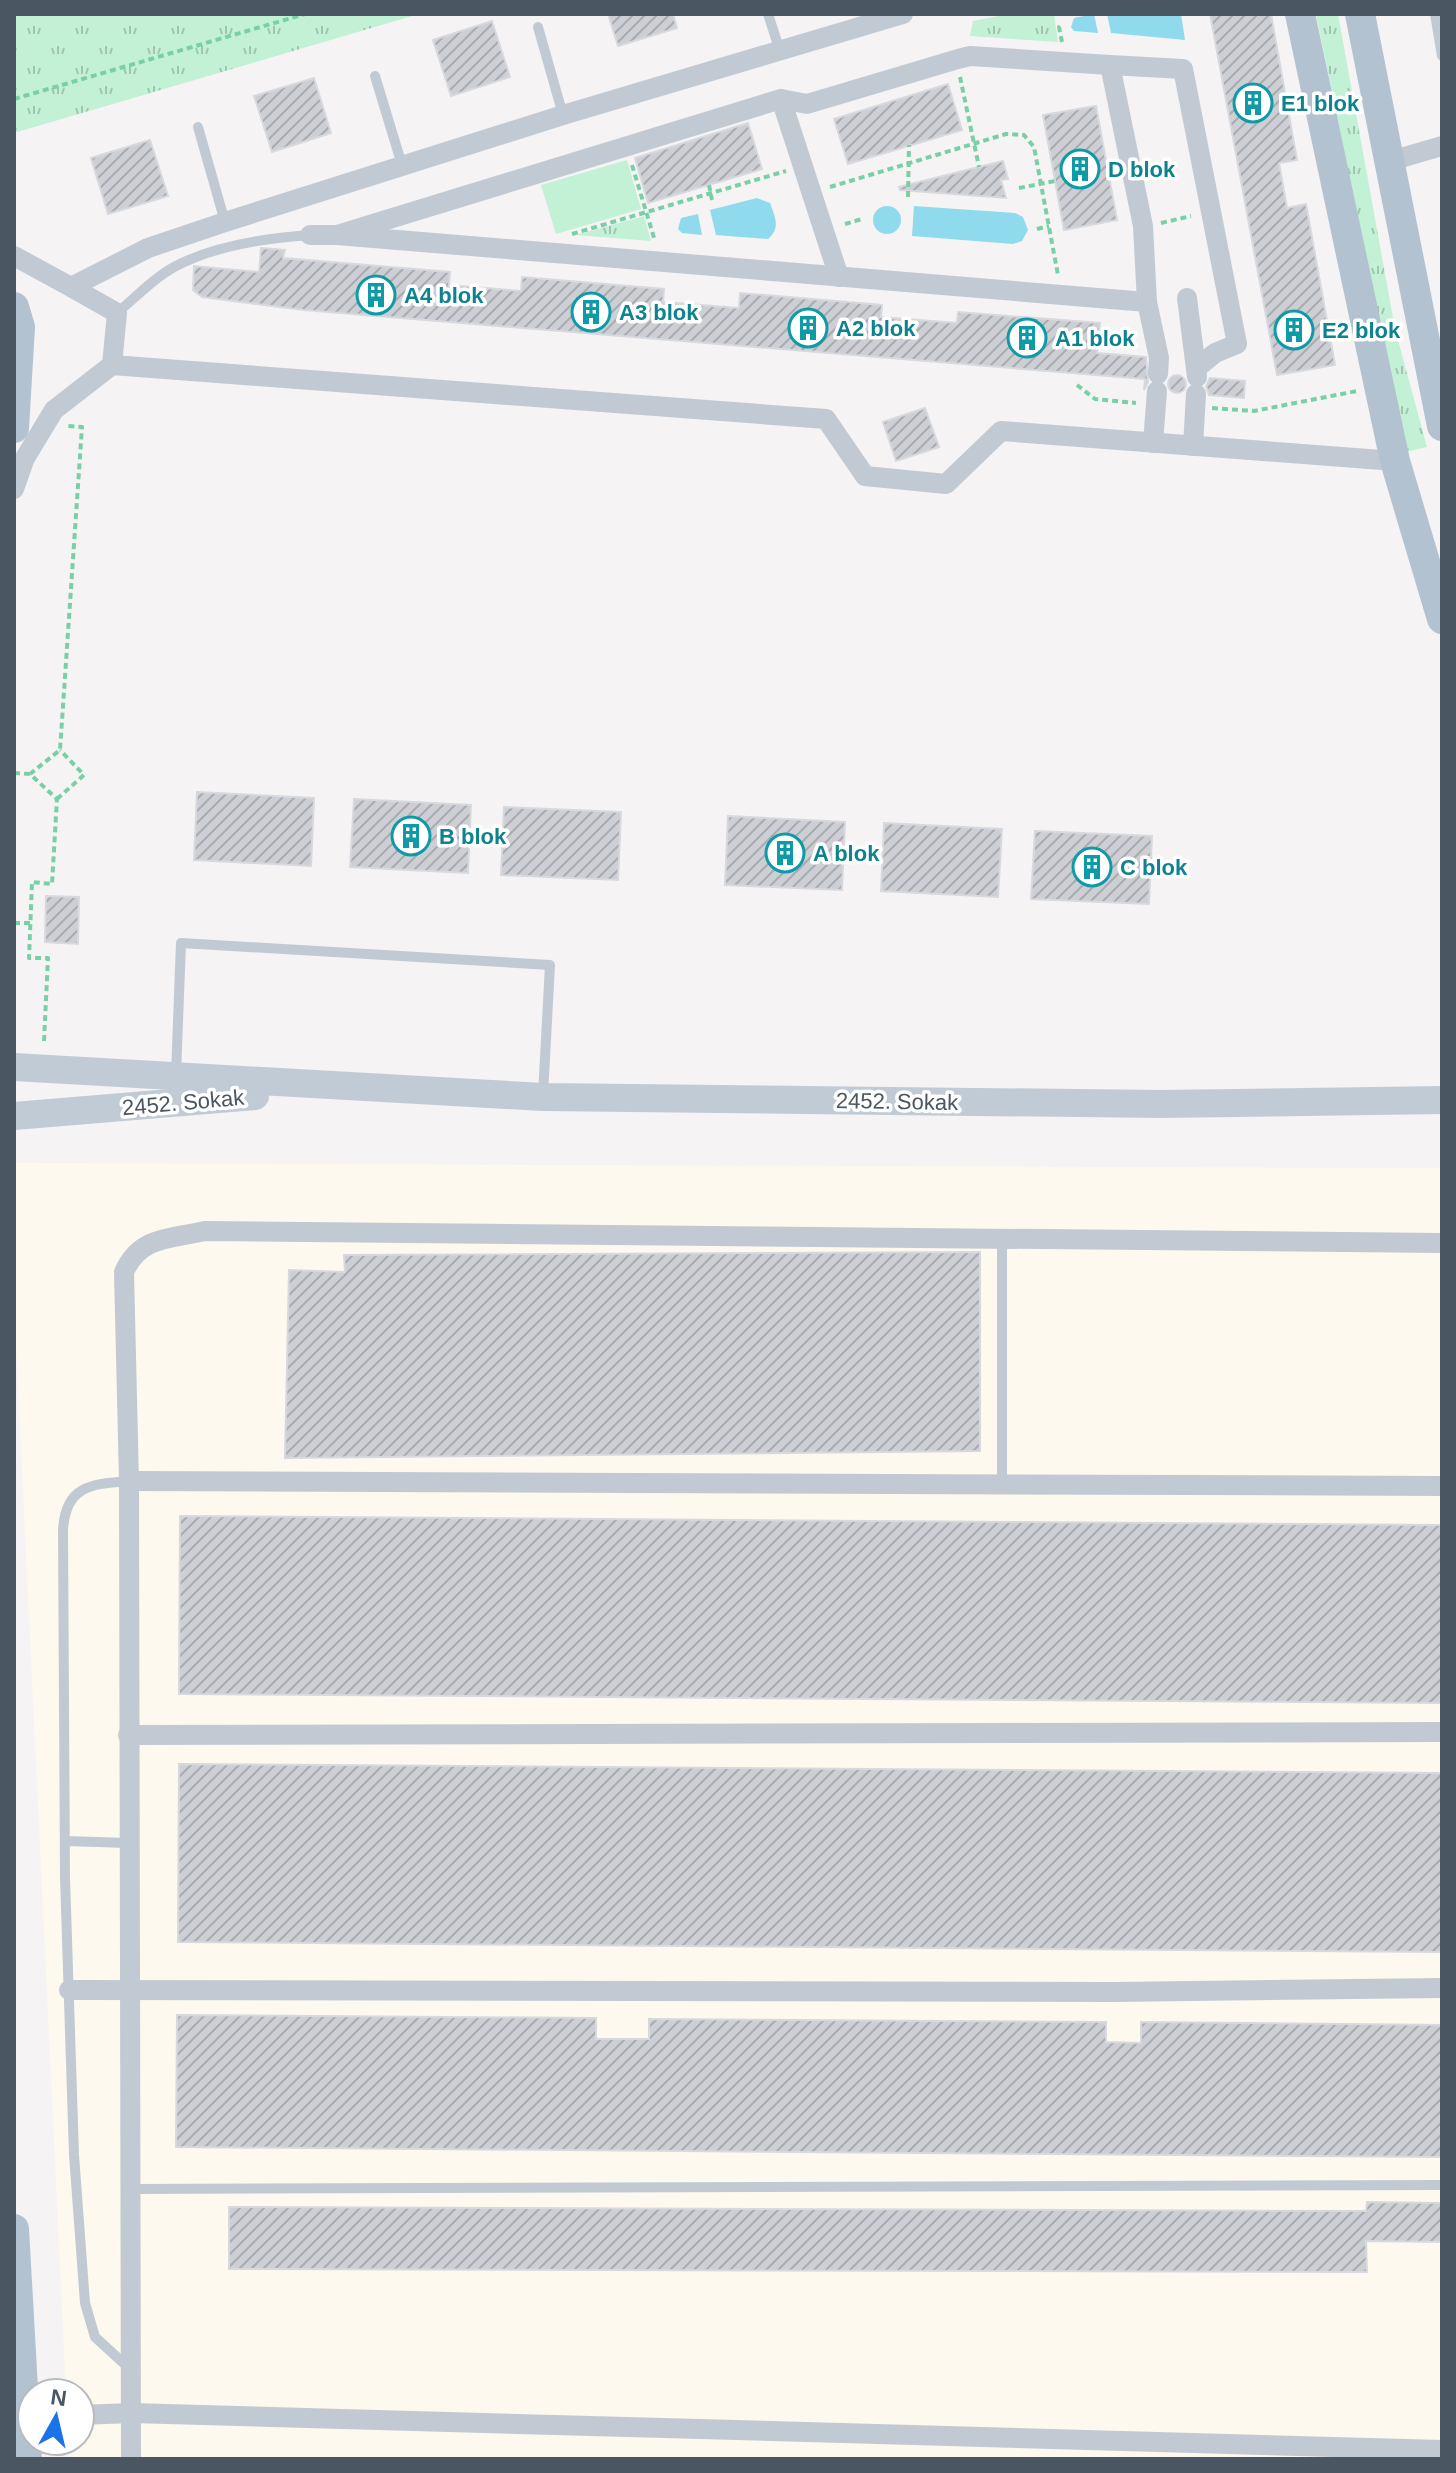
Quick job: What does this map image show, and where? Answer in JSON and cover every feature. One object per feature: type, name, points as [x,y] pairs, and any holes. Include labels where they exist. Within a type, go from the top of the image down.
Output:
[{"type":"main road","points":[[1300,14],[1395,461],[1442,619]]},
{"type":"main road","points":[[1360,14],[1387,162],[1442,426]]},
{"type":"main road","points":[[14,307],[20,327],[14,428]]},
{"type":"main road","name":"2452. Sokak","points":[[14,1067],[352,1089],[543,1097],[1145,1104],[1442,1100]]},
{"type":"main road","name":"2452. Sokak","points":[[14,1116],[352,1089]]},
{"type":"main road","points":[[14,2229],[25,2377]]},
{"type":"street","points":[[71,287],[148,248],[225,222],[563,115],[903,14]]},
{"type":"street","points":[[337,235],[626,143],[781,99],[807,104],[970,56],[1183,69],[1237,344],[1215,353],[1197,386]]},
{"type":"street","points":[[1110,65],[1143,226],[1147,302],[1159,358],[1153,443]]},
{"type":"street","points":[[781,99],[839,277]]},
{"type":"street","points":[[1387,162],[1442,146]]},
{"type":"street","points":[[310,235],[1147,302]]},
{"type":"street","points":[[14,256],[117,313],[112,365]]},
{"type":"street","points":[[1187,298],[1197,386],[1193,446]]},
{"type":"street","points":[[14,489],[25,458],[54,410],[112,365],[826,419],[865,476],[946,484],[1001,431],[1395,461]]},
{"type":"street","points":[[131,2459],[129,1481],[124,1272],[132,1254],[148,1243],[205,1231],[1442,1243]]},
{"type":"street","points":[[129,1481],[1442,1486]]},
{"type":"street","points":[[128,1735],[1442,1732]]},
{"type":"street","points":[[69,1990],[1113,1992],[1442,1988]]},
{"type":"street","points":[[96,2414],[1442,2450]]},
{"type":"lane","points":[[768,14],[780,51]]},
{"type":"lane","points":[[1435,14],[1442,56]]},
{"type":"lane","points":[[538,27],[563,115]]},
{"type":"lane","points":[[375,76],[402,165]]},
{"type":"lane","points":[[198,127],[225,222]]},
{"type":"lane","points":[[117,313],[174,267],[195,258],[267,237],[310,235]]},
{"type":"lane","points":[[176,1077],[181,943],[550,965],[543,1097]]},
{"type":"lane","points":[[1002,1239],[1002,1484]]},
{"type":"lane","points":[[129,1481],[90,1485],[73,1498],[64,1519],[65,1841],[74,2155],[87,2316],[102,2345],[132,2370]]},
{"type":"lane","points":[[65,1841],[129,1843]]},
{"type":"lane","points":[[131,2189],[1442,2185]]},
{"type":"path","points":[[14,99],[305,14]]},
{"type":"path","points":[[1062,27],[1059,27],[1064,52]]},
{"type":"path","points":[[958,59],[972,144],[979,167]]},
{"type":"path","points":[[813,193],[1006,134],[1024,135],[1034,147],[1062,294]]},
{"type":"path","points":[[626,143],[656,246],[642,245]]},
{"type":"path","points":[[908,197],[909,145]]},
{"type":"path","points":[[585,241],[571,237],[646,212],[712,197],[803,164]]},
{"type":"path","points":[[1019,188],[1055,181]]},
{"type":"path","points":[[709,185],[712,197]]},
{"type":"path","points":[[1143,226],[1212,212]]},
{"type":"path","points":[[845,224],[862,219]]},
{"type":"path","points":[[1037,229],[1049,226]]},
{"type":"path","points":[[1077,385],[1095,399],[1157,390]]},
{"type":"path","points":[[1197,386],[1254,411],[1364,390]]},
{"type":"path","points":[[30,774],[60,750],[82,427],[60,426]]},
{"type":"path","points":[[44,1041],[48,958],[29,958],[32,882],[52,884],[57,799],[84,775],[60,750]]},
{"type":"path","points":[[14,773],[30,774],[57,799]]},
{"type":"path","points":[[14,923],[31,923]]},
{"type":"shaded area","points":[[14,1163],[1442,1168],[1442,2459],[69,2459],[96,2457],[96,2377],[65,2377],[14,1304]]},
{"type":"green space","points":[[14,14],[419,14],[14,133]]},
{"type":"green space","points":[[1009,14],[1054,14],[1058,42],[970,36],[973,21]]},
{"type":"green space","points":[[1316,14],[1338,14],[1395,329],[1427,447],[1406,452]]},
{"type":"green space","points":[[627,160],[641,209],[556,234],[541,185]]},
{"type":"green space","points":[[644,216],[651,241],[576,235]]},
{"type":"water","points":[[1094,14],[1098,33],[1074,31],[1071,27],[1074,18]]},
{"type":"water","points":[[1107,14],[1181,14],[1185,40],[1111,33]]},
{"type":"water","points":[[757,198],[770,203],[775,218],[776,226],[768,239],[716,235],[710,210]]},
{"type":"water","points":[[887,206],[897,210],[901,220],[897,230],[887,234],[877,230],[873,220],[877,210]]},
{"type":"water","points":[[914,206],[1015,213],[1023,217],[1028,230],[1022,241],[1013,244],[912,236]]},
{"type":"water","points":[[698,214],[702,235],[682,233],[678,229],[681,218]]},
{"type":"building","points":[[608,14],[673,14],[677,28],[618,46]]},
{"type":"building","points":[[1210,14],[1271,14],[1297,160],[1279,163],[1287,208],[1306,204],[1335,365],[1277,375]]},
{"type":"building","points":[[492,21],[510,77],[451,96],[433,40]]},
{"type":"building","points":[[314,78],[331,133],[272,152],[254,96]]},
{"type":"building","points":[[948,84],[962,130],[848,164],[834,119]]},
{"type":"building","name":"D blok","points":[[1096,106],[1117,220],[1064,230],[1043,115]]},
{"type":"building","points":[[748,123],[762,169],[648,203],[635,158]]},
{"type":"building","points":[[150,140],[168,196],[108,214],[91,158]]},
{"type":"building","points":[[1003,161],[1008,179],[1001,180],[1006,198],[900,190],[899,187]]},
{"type":"building","points":[[261,248],[285,250],[283,258],[450,272],[449,285],[521,291],[522,277],[664,289],[663,302],[739,308],[740,293],[882,305],[881,317],[957,323],[958,312],[1100,323],[1097,353],[1146,357],[1148,382],[1144,390],[1145,379],[304,310],[202,297],[193,290],[194,266],[259,272]]},
{"type":"building","points":[[1177,375],[1186,384],[1177,393],[1168,384]]},
{"type":"building","points":[[1210,378],[1245,381],[1244,398],[1209,395],[1206,386]]},
{"type":"building","points":[[925,408],[939,447],[896,461],[883,422]]},
{"type":"building","points":[[197,792],[314,798],[311,866],[194,860]]},
{"type":"building","name":"B blok","points":[[354,799],[471,805],[468,873],[350,867]]},
{"type":"building","points":[[504,807],[621,812],[618,880],[501,875]]},
{"type":"building","name":"A blok","points":[[728,816],[845,822],[842,890],[725,885]]},
{"type":"building","points":[[884,823],[1002,829],[998,897],[881,891]]},
{"type":"building","name":"C blok","points":[[1035,831],[1152,836],[1149,904],[1031,899]]},
{"type":"building","points":[[46,896],[79,897],[78,944],[45,942]]},
{"type":"building","points":[[980,1252],[980,1451],[285,1458],[289,1270],[345,1272],[344,1255]]},
{"type":"building","points":[[180,1516],[1442,1525],[1442,1703],[179,1694]]},
{"type":"building","points":[[179,1764],[1442,1773],[1442,1952],[178,1942]]},
{"type":"building","points":[[177,2015],[596,2018],[596,2039],[649,2039],[649,2019],[1106,2022],[1106,2042],[1141,2043],[1141,2022],[1442,2025],[1442,2157],[176,2147]]},
{"type":"building","points":[[1367,2202],[1442,2203],[1442,2242],[1366,2241],[1367,2272],[229,2269],[229,2207],[1366,2211]]},
{"type":"place","name":"E1 blok","points":[[1253,103]]},
{"type":"place","name":"D blok","points":[[1080,169]]},
{"type":"place","name":"A4 blok","points":[[376,295]]},
{"type":"place","name":"A3 blok","points":[[591,312]]},
{"type":"place","name":"A2 blok","points":[[808,328]]},
{"type":"place","name":"E2 blok","points":[[1294,330]]},
{"type":"place","name":"A1 blok","points":[[1027,338]]},
{"type":"place","name":"B blok","points":[[411,836]]},
{"type":"place","name":"A blok","points":[[785,853]]},
{"type":"place","name":"C blok","points":[[1092,867]]}]
